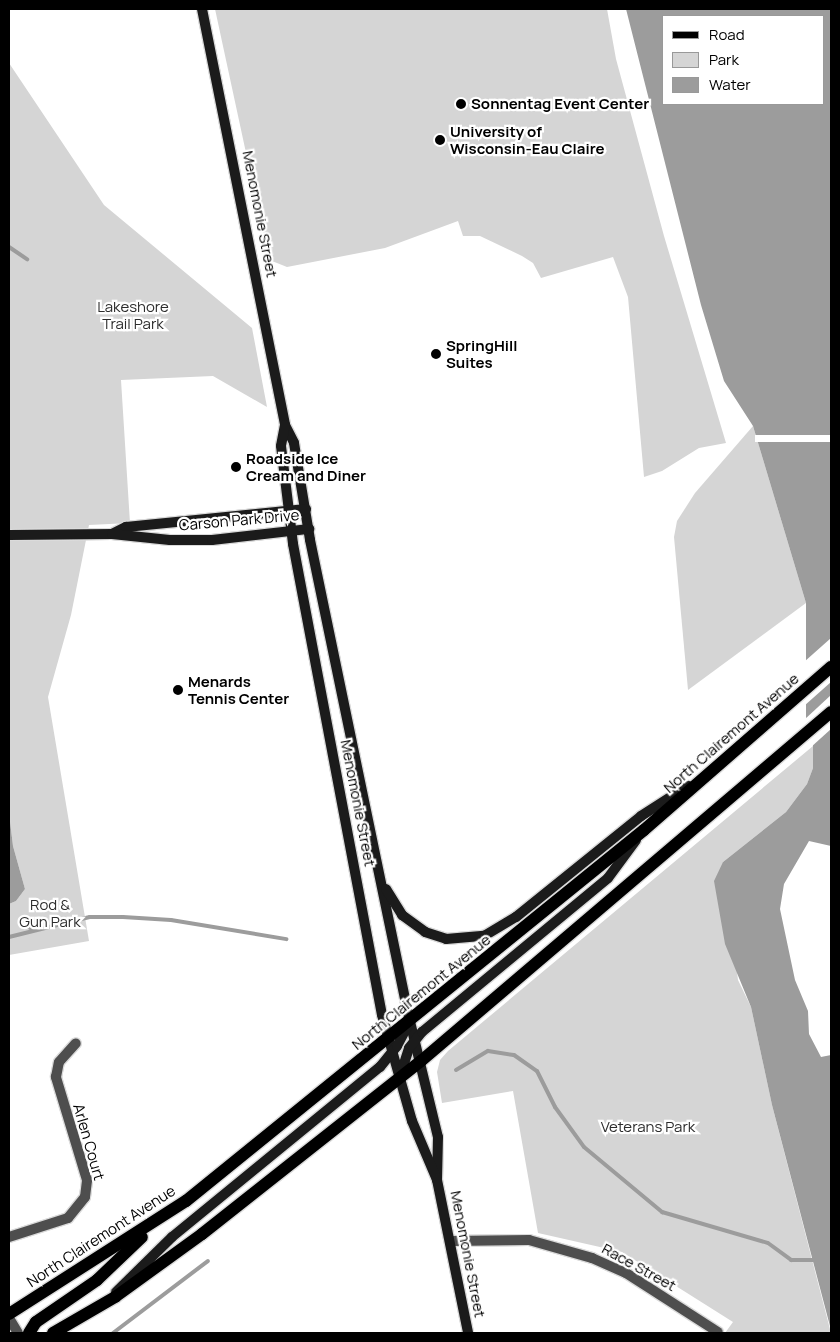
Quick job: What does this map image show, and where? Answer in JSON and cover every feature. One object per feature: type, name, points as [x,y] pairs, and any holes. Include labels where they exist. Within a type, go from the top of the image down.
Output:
[{"type":"main road","name":"Menomonie Street","points":[[202,9],[285,425],[294,443],[308,529],[410,1022],[438,1137],[437,1180]]},
{"type":"main road","name":"Menomonie Street","points":[[285,425],[282,446],[292,532],[389,1040],[412,1121],[437,1180],[468,1333]]},
{"type":"main road","name":"Carson Park Drive","points":[[112,534],[126,527],[306,509]]},
{"type":"main road","name":"Carson Park Drive","points":[[9,535],[112,534],[196,540],[308,529]]},
{"type":"main road","name":"North Clairemont Avenue","points":[[9,1314],[186,1202],[389,1040],[644,830],[774,719],[831,667]]},
{"type":"main road","points":[[53,1333],[105,1302],[202,1234],[421,1062],[831,712]]},
{"type":"main road","points":[[381,879],[402,915],[425,932],[458,940],[484,936],[516,917],[641,816],[714,769]]},
{"type":"main road","points":[[400,1078],[405,1058],[415,1040],[608,878],[644,830]]},
{"type":"main road","points":[[105,1302],[158,1249],[364,1080],[392,1053],[410,1022]]},
{"type":"main road","points":[[29,1333],[36,1322],[97,1280],[158,1220]]},
{"type":"street","name":"Arlen Court","points":[[9,1237],[68,1218],[86,1197],[87,1180],[56,1077],[59,1062],[76,1044]]},
{"type":"street","name":"Race Street","points":[[450,1241],[530,1240],[592,1258],[626,1273],[718,1332]]},
{"type":"street","points":[[9,1318],[18,1333]]},
{"type":"green space","name":"University of Wisconsin-Eau Claire","points":[[215,9],[607,9],[616,59],[664,236],[726,443],[699,448],[662,471],[644,477],[628,297],[613,257],[541,278],[533,263],[522,256],[480,236],[463,236],[458,221],[385,248],[287,267],[272,261],[268,255]]},
{"type":"green space","points":[[9,63],[104,205],[252,328],[267,407],[213,376],[121,380],[130,523],[89,525],[71,615],[48,697],[89,941],[9,955],[9,904],[16,901],[25,889],[13,846],[9,813]]},
{"type":"green space","points":[[753,426],[806,603],[688,690],[674,537],[677,521],[695,493]]},
{"type":"green space","name":"Veterans Park","points":[[813,746],[813,768],[807,784],[786,812],[723,862],[738,980],[751,1007],[772,1105],[831,1333],[725,1333],[733,1322],[622,1252],[538,1233],[513,1091],[442,1103],[437,1072],[440,1060],[448,1051]]},
{"type":"water","points":[[626,9],[831,9],[831,846],[809,841],[784,884],[780,909],[795,980],[808,1011],[809,1034],[821,1057],[831,1055],[831,1330],[772,1105],[751,1007],[725,944],[714,881],[723,862],[786,812],[807,784],[813,768],[813,746],[806,717],[806,603],[753,426],[724,381],[701,305]]},
{"type":"water","points":[[9,813],[13,846],[25,889],[16,901],[9,904]]},
{"type":"pier","points":[[755,435],[831,435],[831,442],[755,442]]},
{"type":"pier","points":[[831,638],[831,682],[804,706],[804,662]]},
{"type":"pier","points":[[831,695],[831,729],[810,748],[804,720]]},
{"type":"waterway","points":[[9,247],[27,259]]},
{"type":"waterway","points":[[9,937],[90,917],[123,917],[171,920],[286,939]]},
{"type":"waterway","points":[[27,926],[34,930]]},
{"type":"waterway","points":[[456,1070],[488,1051],[514,1055],[537,1071],[555,1107],[584,1147],[662,1212],[768,1243],[791,1260],[815,1260]]},
{"type":"waterway","points":[[113,1333],[208,1261]]},
{"type":"place","name":"Sonnentag Event Center","points":[[461,104]]},
{"type":"place","name":"University of Wisconsin-Eau Claire","points":[[440,140]]},
{"type":"place","name":"SpringHill Suites","points":[[436,354]]},
{"type":"place","name":"Roadside Ice Cream and Diner","points":[[236,467]]},
{"type":"place","name":"Menards Tennis Center","points":[[178,690]]},
{"type":"park label","name":"Lakeshore Trail Park","points":[[133,314]]},
{"type":"park label","name":"Rod & Gun Park","points":[[50,912]]}]
